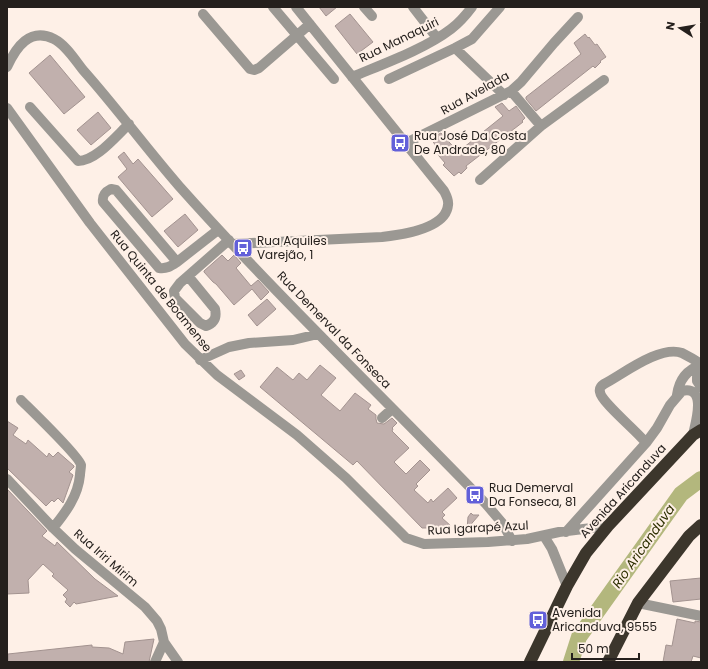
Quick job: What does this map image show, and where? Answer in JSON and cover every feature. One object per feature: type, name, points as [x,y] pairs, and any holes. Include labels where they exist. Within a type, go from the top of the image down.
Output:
[{"type":"highway","name":"Avenida Aricanduva","points":[[530,662],[567,586],[586,553],[608,526],[697,432]]},
{"type":"highway","points":[[608,662],[638,603],[690,536],[701,525]]},
{"type":"street","points":[[273,7],[334,79]]},
{"type":"street","points":[[188,276],[215,310],[215,320],[206,326],[200,323],[175,298],[174,291],[188,276],[231,242],[382,237],[406,234],[427,228],[445,214],[448,206],[444,191],[296,7]]},
{"type":"street","points":[[364,7],[372,16]]},
{"type":"street","points":[[413,7],[437,38]]},
{"type":"street","name":"Rua Manaquiri","points":[[352,78],[437,38],[451,29],[472,7]]},
{"type":"street","points":[[389,79],[472,39],[500,7]]},
{"type":"street","points":[[203,14],[250,69],[254,70],[259,68],[310,24]]},
{"type":"street","name":"Rua Avelada","points":[[406,143],[507,93],[521,82],[578,17]]},
{"type":"street","name":"Rua Demerval da Fonseca","points":[[7,67],[13,55],[23,42],[30,37],[40,35],[47,36],[61,44],[174,180],[218,230],[318,334],[486,504],[503,524],[512,540]]},
{"type":"street","points":[[455,48],[507,93],[541,126]]},
{"type":"street","points":[[480,180],[541,126],[604,80]]},
{"type":"street","points":[[30,107],[78,161],[85,161],[94,156],[129,124]]},
{"type":"street","name":"Rua Quinta de Boamense","points":[[7,108],[126,271],[181,340],[221,379],[297,435],[346,478],[406,538],[412,541]]},
{"type":"street","points":[[178,262],[116,190],[110,189],[104,194],[103,202],[159,268],[169,268],[178,262],[218,230]]},
{"type":"street","points":[[200,360],[229,347],[293,340],[318,334]]},
{"type":"street","points":[[646,443],[607,402],[600,393],[600,387],[629,369],[668,352],[682,353],[701,364]]},
{"type":"street","points":[[677,396],[678,386],[682,378],[694,367],[701,364]]},
{"type":"street","points":[[701,373],[697,377],[697,380],[701,387]]},
{"type":"street","points":[[566,532],[646,443],[657,428],[670,405],[682,391],[689,390],[697,397],[699,407],[697,432]]},
{"type":"street","points":[[21,400],[69,449],[78,459],[81,466],[79,482],[73,499],[66,512],[53,528]]},
{"type":"street","points":[[382,418],[392,409]]},
{"type":"street","name":"Rua Iriri Mirim","points":[[7,479],[53,528],[100,571],[145,607],[161,629],[164,642],[178,662]]},
{"type":"street","name":"Rua Igarapé Azul","points":[[412,541],[424,544],[512,540],[608,526]]},
{"type":"street","name":"Rua Igarapé Azul","points":[[544,536],[552,549],[567,586]]},
{"type":"street","points":[[638,603],[701,616]]},
{"type":"street","points":[[679,611],[701,609]]},
{"type":"street","points":[[155,662],[164,642]]},
{"type":"building","points":[[319,7],[337,7],[326,16]]},
{"type":"building","points":[[350,14],[373,42],[357,54],[335,26]]},
{"type":"building","points":[[585,34],[595,45],[597,44],[606,57],[600,61],[601,62],[595,68],[593,66],[536,111],[526,97],[581,54],[574,43]]},
{"type":"building","points":[[50,55],[85,97],[64,114],[29,73]]},
{"type":"building","points":[[502,103],[509,111],[516,106],[525,118],[522,121],[523,122],[466,166],[467,168],[461,174],[459,172],[454,176],[443,165],[445,163],[439,156],[438,150],[431,138],[441,133],[458,152],[503,116],[495,107]]},
{"type":"building","points":[[98,112],[111,128],[91,145],[77,130]]},
{"type":"building","points":[[124,152],[133,164],[138,159],[173,199],[152,217],[118,177],[127,169],[118,157]]},
{"type":"building","points":[[185,214],[198,230],[178,247],[164,231]]},
{"type":"building","points":[[222,255],[228,261],[234,255],[241,263],[236,268],[251,286],[258,280],[269,292],[261,300],[252,289],[234,305],[204,272]]},
{"type":"building","points":[[267,299],[276,309],[257,326],[248,315]]},
{"type":"building","points":[[320,365],[336,378],[321,395],[340,411],[355,393],[371,405],[368,409],[376,415],[377,423],[384,424],[392,418],[397,423],[392,428],[392,431],[409,448],[394,462],[406,474],[420,460],[430,470],[416,484],[418,486],[414,490],[428,503],[431,499],[433,502],[448,488],[457,498],[442,512],[445,515],[442,518],[451,526],[422,528],[357,461],[353,465],[260,387],[277,367],[293,380],[299,373],[307,380]]},
{"type":"building","points":[[241,370],[245,376],[239,380],[234,374]]},
{"type":"building","points":[[7,421],[18,428],[13,435],[26,444],[28,440],[47,457],[49,453],[53,457],[58,452],[74,466],[69,472],[73,475],[63,503],[58,498],[54,502],[52,500],[46,506],[7,468]]},
{"type":"building","points":[[7,489],[47,531],[42,536],[55,546],[57,542],[95,579],[118,596],[76,604],[74,602],[70,607],[65,602],[67,599],[63,595],[68,590],[52,576],[54,574],[43,564],[28,580],[29,593],[7,594]]},
{"type":"building","points":[[471,513],[473,515],[479,515],[467,529],[468,517]]},
{"type":"building","points":[[701,578],[701,599],[673,602],[670,581]]},
{"type":"building","points":[[677,619],[695,623],[695,621],[701,622],[701,658],[693,656],[691,662],[663,662],[666,645],[672,646]]},
{"type":"building","points":[[154,639],[149,662],[8,662],[8,654],[92,645],[92,647],[109,648],[123,654],[125,642]]},
{"type":"waterway","name":"Rio Aricanduva","points":[[571,662],[579,637],[681,494],[701,479]]},
{"type":"place","name":"Rua José Da Costa De Andrade, 80","points":[[400,143]]},
{"type":"place","name":"Rua Aquiles Varejão, 1","points":[[243,248]]},
{"type":"place","name":"Rua Demerval Da Fonseca, 81","points":[[475,495]]},
{"type":"place","name":"Avenida Aricanduva, 9555","points":[[538,620]]}]
